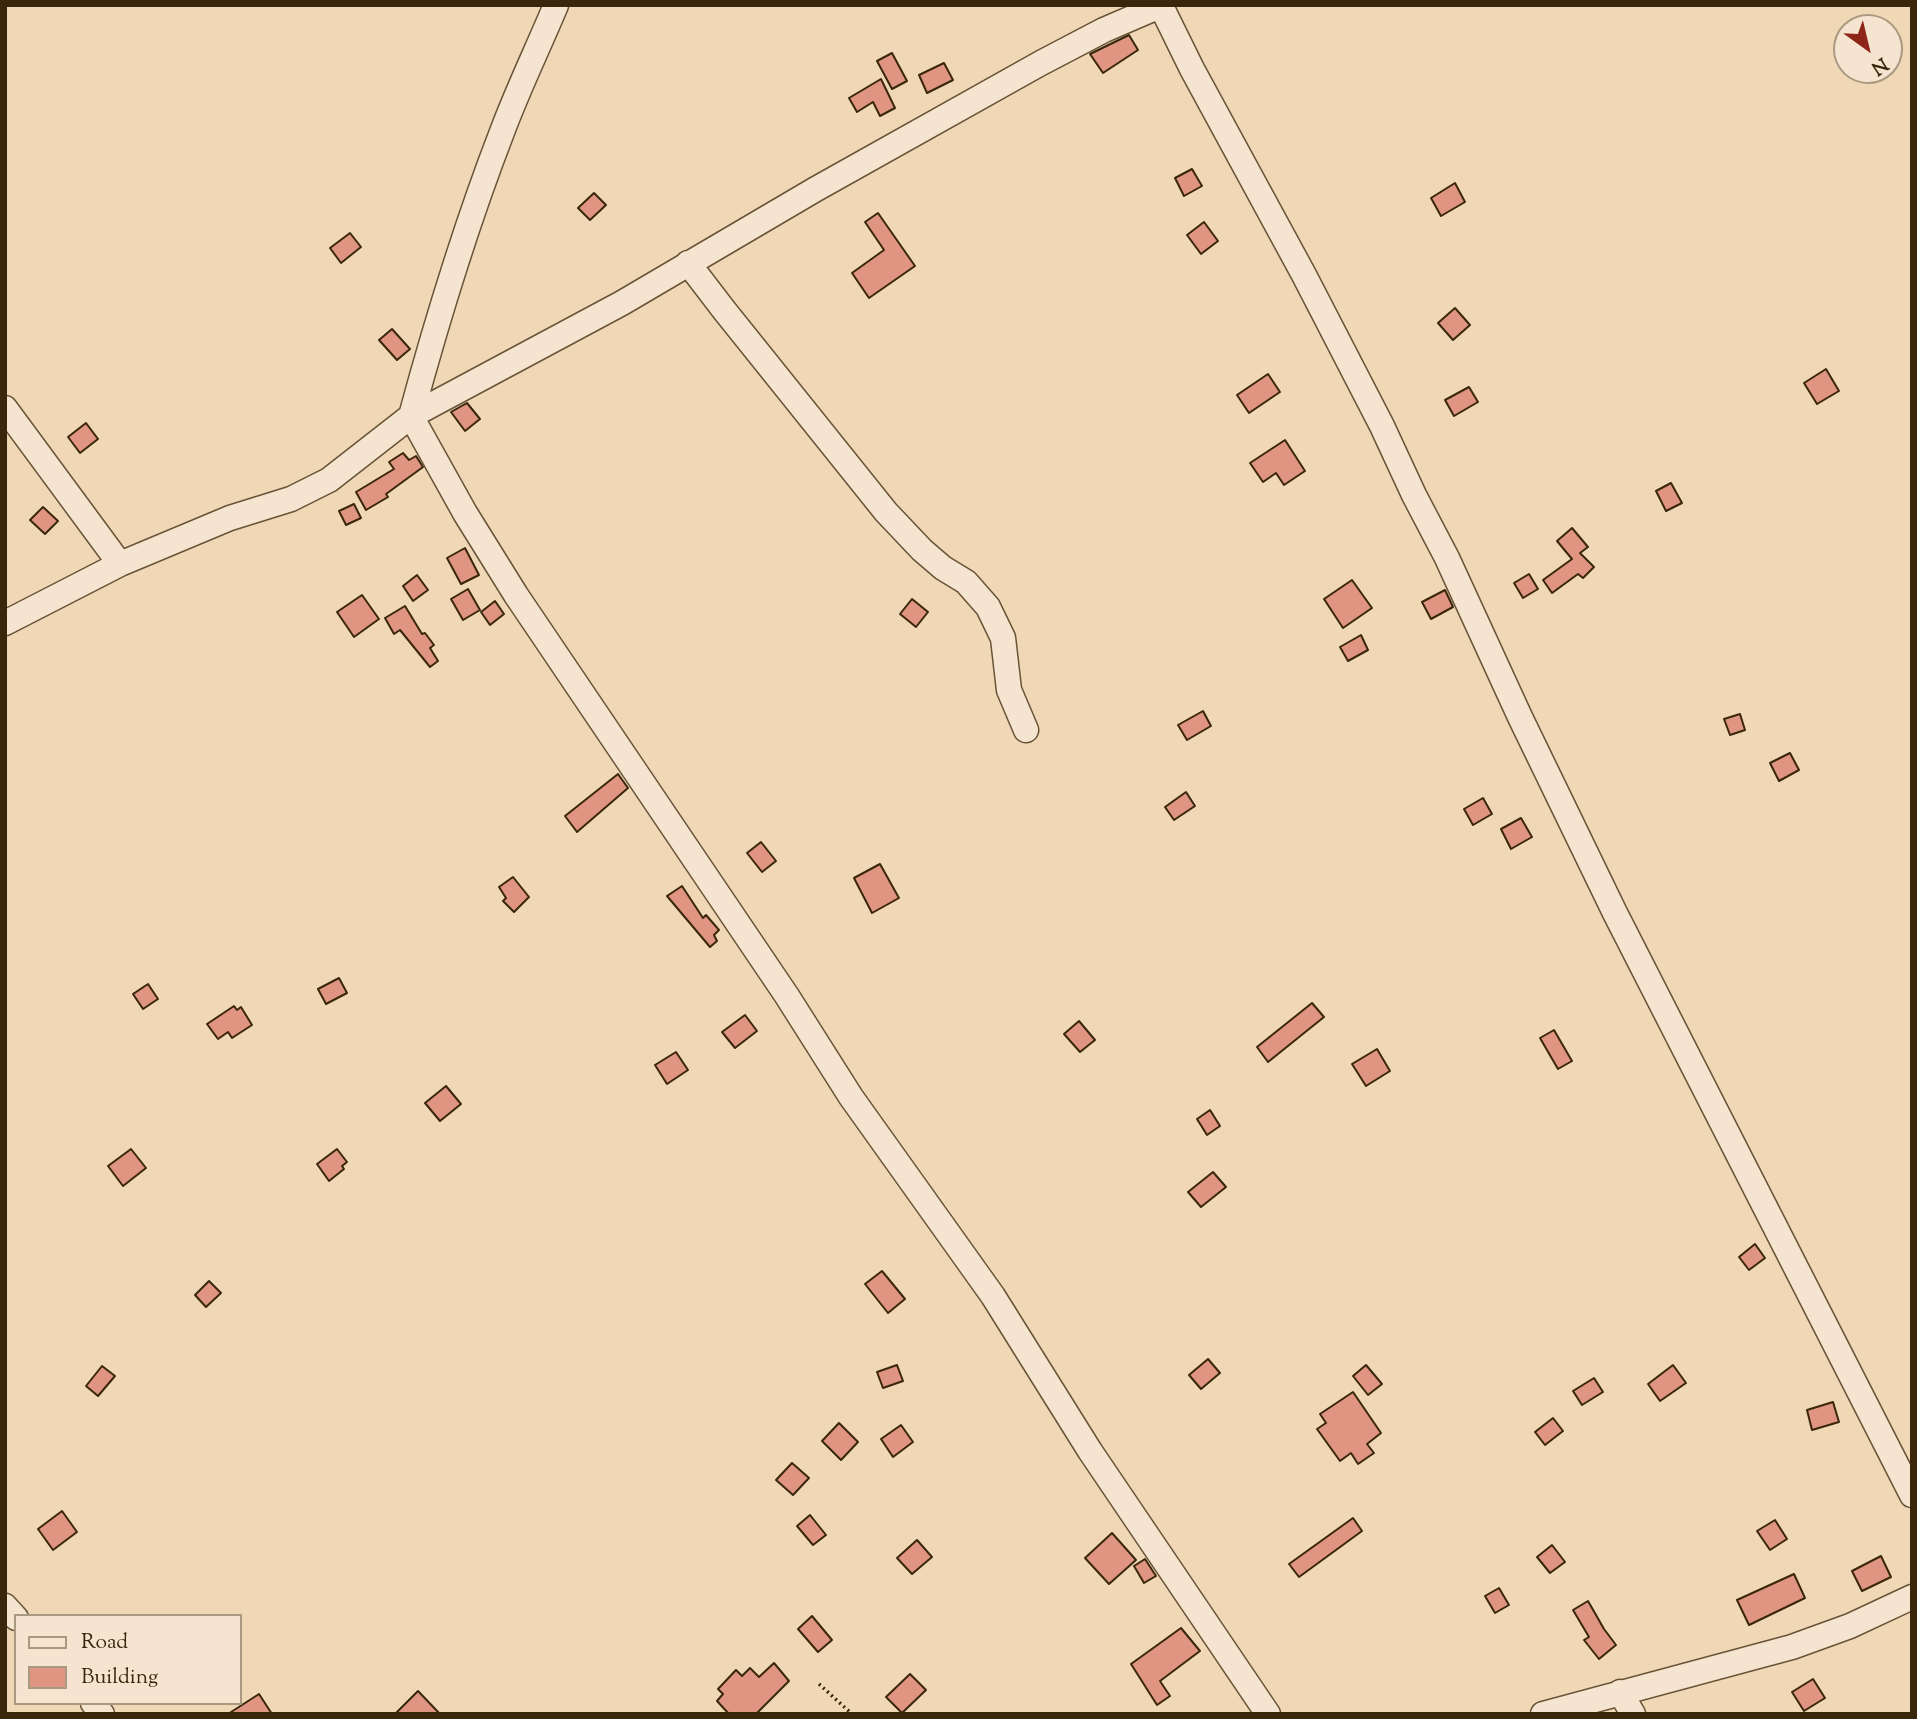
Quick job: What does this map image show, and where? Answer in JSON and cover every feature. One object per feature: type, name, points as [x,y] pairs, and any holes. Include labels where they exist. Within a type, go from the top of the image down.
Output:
[{"type":"street","points":[[556,5],[502,131],[467,227],[433,332],[411,416],[465,513],[516,595],[699,870],[787,996],[851,1097],[993,1296],[1090,1451],[1268,1714]]},
{"type":"street","points":[[5,623],[120,564],[230,518],[291,499],[319,485],[358,460],[411,416],[622,303],[1041,63],[1104,30],[1162,5],[1192,69],[1382,426],[1603,889],[1912,1495]]},
{"type":"street","points":[[688,263],[886,512],[922,551],[966,582],[988,607],[1003,638],[1009,690],[1026,730]]},
{"type":"street","points":[[5,408],[120,564]]},
{"type":"street","points":[[1543,1714],[1792,1647],[1850,1626],[1912,1597]]},
{"type":"street","points":[[1620,1692],[1633,1714]]},
{"type":"path","points":[[819,1684],[852,1714]]},
{"type":"building","points":[[1129,35],[1138,50],[1103,73],[1090,54]]},
{"type":"building","points":[[892,53],[907,81],[892,89],[877,61]]},
{"type":"building","points":[[944,63],[953,80],[927,93],[919,75]]},
{"type":"building","points":[[881,79],[895,108],[880,116],[873,102],[857,112],[849,98]]},
{"type":"building","points":[[1192,169],[1202,186],[1184,196],[1175,178]]},
{"type":"building","points":[[1455,183],[1465,202],[1441,216],[1431,198]]},
{"type":"building","points":[[594,193],[606,205],[590,220],[578,208]]},
{"type":"building","points":[[878,213],[915,266],[869,298],[852,273],[884,250],[865,222]]},
{"type":"building","points":[[1204,222],[1218,241],[1201,254],[1187,235]]},
{"type":"building","points":[[350,233],[361,247],[341,263],[330,248]]},
{"type":"building","points":[[1455,308],[1470,325],[1453,340],[1438,323]]},
{"type":"building","points":[[392,329],[410,349],[397,360],[379,340]]},
{"type":"building","points":[[1826,369],[1839,391],[1817,404],[1804,383]]},
{"type":"building","points":[[1268,374],[1280,392],[1249,413],[1237,395]]},
{"type":"building","points":[[1469,387],[1478,402],[1454,416],[1445,400]]},
{"type":"building","points":[[467,403],[480,419],[465,431],[451,412]]},
{"type":"building","points":[[86,423],[98,439],[80,453],[68,437]]},
{"type":"building","points":[[1285,440],[1305,471],[1284,485],[1276,473],[1263,482],[1250,463]]},
{"type":"building","points":[[403,453],[409,460],[416,456],[423,467],[386,494],[388,497],[366,510],[356,492],[394,469],[389,462]]},
{"type":"building","points":[[1671,483],[1682,503],[1666,511],[1656,491]]},
{"type":"building","points":[[354,504],[361,518],[346,525],[339,511]]},
{"type":"building","points":[[43,507],[58,521],[45,534],[30,520]]},
{"type":"building","points":[[1572,528],[1588,547],[1580,553],[1594,567],[1583,578],[1578,574],[1552,593],[1543,580],[1572,559],[1557,541]]},
{"type":"building","points":[[465,548],[479,575],[461,584],[447,558]]},
{"type":"building","points":[[1529,574],[1538,589],[1523,598],[1514,583]]},
{"type":"building","points":[[417,575],[428,590],[413,601],[403,586]]},
{"type":"building","points":[[1352,580],[1372,608],[1343,628],[1324,599]]},
{"type":"building","points":[[468,589],[480,610],[463,620],[451,599]]},
{"type":"building","points":[[1445,590],[1453,607],[1431,619],[1422,602]]},
{"type":"building","points":[[362,595],[379,619],[354,637],[337,612]]},
{"type":"building","points":[[912,599],[928,612],[916,627],[900,614]]},
{"type":"building","points":[[495,601],[504,614],[490,625],[481,612]]},
{"type":"building","points":[[405,606],[422,634],[425,633],[434,645],[430,648],[438,661],[430,667],[400,630],[394,634],[385,618]]},
{"type":"building","points":[[1361,635],[1368,650],[1348,661],[1340,647]]},
{"type":"building","points":[[1203,711],[1211,726],[1187,740],[1178,725]]},
{"type":"building","points":[[1740,714],[1745,730],[1730,735],[1724,719]]},
{"type":"building","points":[[1790,753],[1799,770],[1779,781],[1770,763]]},
{"type":"building","points":[[618,774],[628,788],[577,832],[565,816]]},
{"type":"building","points":[[1186,792],[1195,806],[1174,820],[1165,807]]},
{"type":"building","points":[[1483,798],[1492,814],[1473,825],[1464,809]]},
{"type":"building","points":[[1521,818],[1532,837],[1511,849],[1501,829]]},
{"type":"building","points":[[761,842],[776,861],[762,872],[747,853]]},
{"type":"building","points":[[880,864],[899,898],[872,913],[854,878]]},
{"type":"building","points":[[513,877],[529,897],[514,912],[503,901],[506,898],[499,887]]},
{"type":"building","points":[[682,886],[703,918],[706,915],[719,930],[714,935],[717,941],[710,947],[667,896]]},
{"type":"building","points":[[339,978],[347,993],[326,1004],[318,989]]},
{"type":"building","points":[[148,984],[158,999],[143,1009],[133,994]]},
{"type":"building","points":[[1312,1003],[1324,1017],[1268,1062],[1257,1047]]},
{"type":"building","points":[[234,1006],[237,1010],[241,1007],[252,1025],[232,1038],[228,1032],[218,1039],[207,1024]]},
{"type":"building","points":[[745,1015],[757,1031],[735,1048],[722,1032]]},
{"type":"building","points":[[1079,1021],[1095,1040],[1080,1052],[1064,1034]]},
{"type":"building","points":[[1554,1030],[1572,1061],[1558,1069],[1540,1038]]},
{"type":"building","points":[[1377,1049],[1390,1071],[1366,1086],[1352,1064]]},
{"type":"building","points":[[676,1052],[688,1070],[667,1084],[655,1065]]},
{"type":"building","points":[[446,1086],[461,1104],[440,1121],[425,1103]]},
{"type":"building","points":[[1210,1110],[1220,1126],[1207,1135],[1197,1119]]},
{"type":"building","points":[[131,1149],[146,1168],[123,1186],[108,1166]]},
{"type":"building","points":[[337,1149],[347,1162],[342,1166],[344,1169],[329,1181],[317,1164]]},
{"type":"building","points":[[1213,1172],[1226,1187],[1201,1207],[1188,1192]]},
{"type":"building","points":[[1755,1244],[1765,1258],[1749,1270],[1739,1257]]},
{"type":"building","points":[[882,1271],[905,1299],[888,1313],[865,1284]]},
{"type":"building","points":[[209,1281],[221,1293],[206,1307],[195,1295]]},
{"type":"building","points":[[1208,1359],[1220,1373],[1201,1389],[1189,1375]]},
{"type":"building","points":[[897,1365],[903,1381],[883,1388],[877,1372]]},
{"type":"building","points":[[1366,1365],[1382,1384],[1368,1395],[1353,1376]]},
{"type":"building","points":[[1673,1365],[1686,1383],[1660,1401],[1648,1384]]},
{"type":"building","points":[[102,1366],[115,1376],[98,1396],[86,1386]]},
{"type":"building","points":[[1594,1378],[1603,1392],[1582,1405],[1573,1391]]},
{"type":"building","points":[[1353,1392],[1381,1433],[1367,1444],[1374,1453],[1358,1464],[1351,1453],[1340,1461],[1317,1429],[1326,1423],[1320,1414]]},
{"type":"building","points":[[1833,1402],[1839,1422],[1812,1430],[1807,1410]]},
{"type":"building","points":[[1553,1418],[1563,1431],[1545,1445],[1535,1432]]},
{"type":"building","points":[[839,1423],[858,1442],[841,1460],[822,1441]]},
{"type":"building","points":[[901,1425],[913,1442],[893,1457],[881,1439]]},
{"type":"building","points":[[792,1463],[809,1478],[793,1495],[776,1480]]},
{"type":"building","points":[[62,1511],[77,1532],[53,1550],[38,1529]]},
{"type":"building","points":[[810,1515],[826,1535],[813,1545],[797,1526]]},
{"type":"building","points":[[1353,1518],[1362,1531],[1299,1577],[1289,1564]]},
{"type":"building","points":[[1775,1520],[1787,1539],[1770,1550],[1757,1531]]},
{"type":"building","points":[[1112,1533],[1136,1560],[1109,1584],[1085,1558]]},
{"type":"building","points":[[917,1540],[932,1557],[912,1574],[897,1558]]},
{"type":"building","points":[[1552,1545],[1565,1562],[1550,1573],[1537,1557]]},
{"type":"building","points":[[1881,1556],[1891,1577],[1862,1591],[1852,1571]]},
{"type":"building","points":[[1145,1559],[1156,1576],[1144,1583],[1134,1566]]},
{"type":"building","points":[[1794,1574],[1805,1598],[1749,1625],[1737,1600]]},
{"type":"building","points":[[1499,1588],[1509,1605],[1495,1613],[1485,1596]]},
{"type":"building","points":[[1588,1601],[1616,1645],[1599,1659],[1584,1640],[1589,1637],[1573,1610]]},
{"type":"building","points":[[812,1616],[832,1640],[818,1652],[798,1629]]},
{"type":"building","points":[[1181,1628],[1200,1651],[1160,1681],[1170,1696],[1157,1705],[1131,1664]]},
{"type":"building","points":[[774,1663],[789,1681],[756,1714],[729,1714],[717,1701],[723,1694],[718,1689],[736,1670],[742,1676],[750,1668],[759,1677]]},
{"type":"building","points":[[910,1674],[926,1690],[902,1713],[886,1697]]},
{"type":"building","points":[[1813,1679],[1825,1698],[1804,1711],[1792,1692]]},
{"type":"building","points":[[418,1691],[440,1714],[395,1714]]},
{"type":"building","points":[[259,1694],[272,1714],[228,1714]]}]
